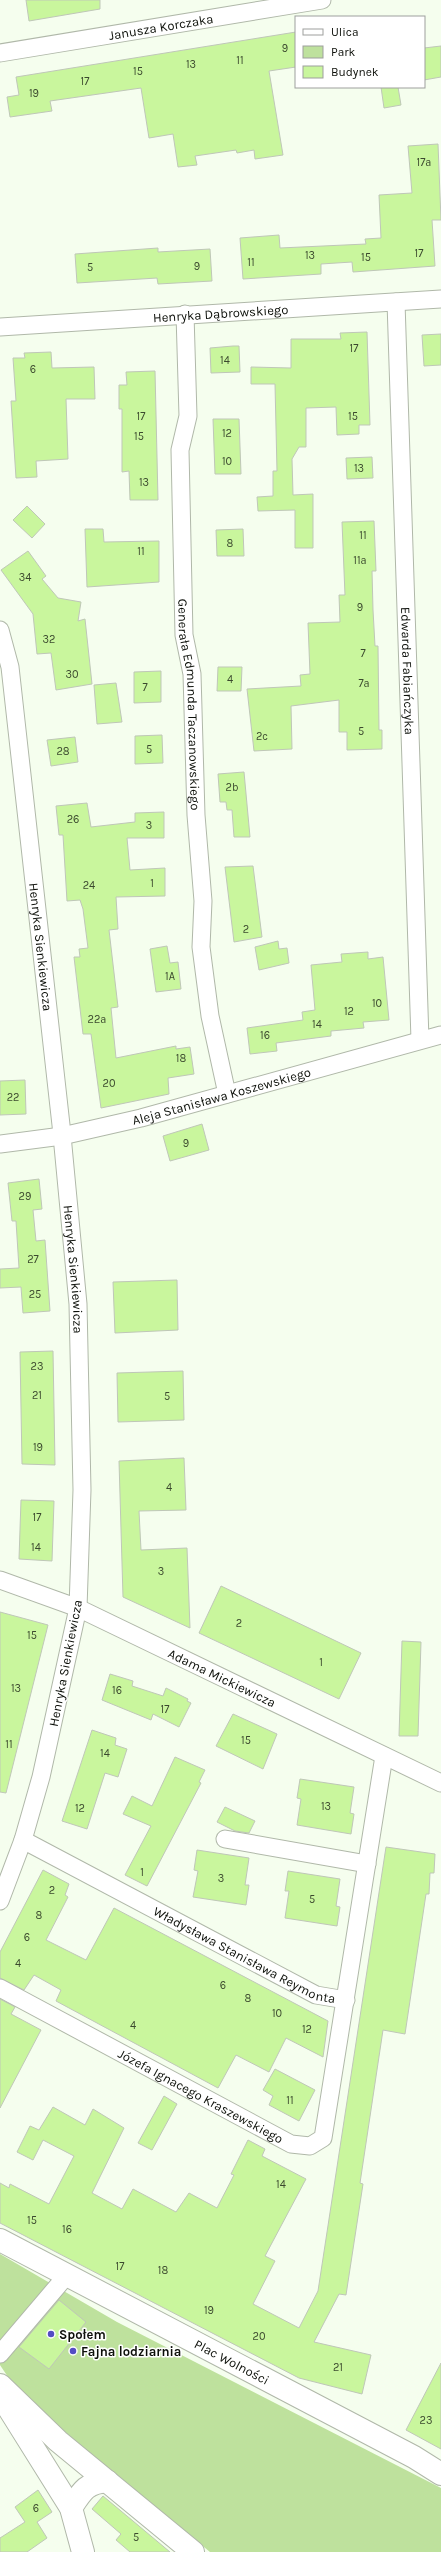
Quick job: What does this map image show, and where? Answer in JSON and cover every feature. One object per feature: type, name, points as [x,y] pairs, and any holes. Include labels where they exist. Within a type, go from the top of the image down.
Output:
[{"type":"street","name":"Janusza Korczaka","points":[[0,52],[322,0]]},
{"type":"street","name":"Henryka Dąbrowskiego","points":[[0,327],[185,314],[441,299]]},
{"type":"street","name":"Edwarda Fabiańczyka","points":[[396,302],[420,1040]]},
{"type":"street","name":"Generała Edmunda Taczanowskiego","points":[[185,314],[188,416],[180,450],[184,635],[192,674],[196,815],[203,901],[201,947],[210,1016],[227,1094]]},
{"type":"street","name":"Henryka Sienkiewicza","points":[[0,630],[10,667],[62,1136],[78,1304],[82,1490],[78,1608],[41,1777],[23,1840],[0,1901]]},
{"type":"street","name":"Aleja Stanisława Koszewskiego","points":[[0,1144],[62,1136],[227,1094],[441,1035]]},
{"type":"street","name":"Adama Mickiewicza","points":[[0,1580],[78,1608],[441,1782]]},
{"type":"street","name":"Władysława Stanisława Reymonta","points":[[23,1840],[316,1995],[346,2000],[384,1756]]},
{"type":"street","points":[[225,1839],[367,1864]]},
{"type":"street","name":"Józefa Ignacego Kraszewskiego","points":[[0,1988],[291,2144],[310,2146],[323,2138],[346,2000]]},
{"type":"street","name":"Plac Wolności","points":[[0,2240],[414,2457],[441,2474]]},
{"type":"street","points":[[0,2354],[67,2275]]},
{"type":"street","points":[[0,2385],[58,2441],[193,2552]]},
{"type":"street","points":[[0,2395],[72,2508],[83,2552]]},
{"type":"street","points":[[72,2508],[82,2491],[93,2482],[107,2481]]},
{"type":"green space","points":[[0,2254],[117,2322],[441,2488],[441,2552],[210,2552],[31,2404],[14,2386],[0,2365]]},
{"type":"building","points":[[26,0],[100,0],[100,9],[29,21]]},
{"type":"building","points":[[295,32],[295,67],[269,71],[283,155],[255,159],[254,150],[237,153],[236,150],[195,156],[197,165],[178,167],[173,134],[149,138],[141,88],[50,101],[52,111],[10,117],[7,97],[19,95],[16,77]]},
{"type":"building","points":[[441,46],[441,77],[425,80],[425,48]]},
{"type":"building","points":[[381,88],[398,88],[401,105],[384,108]]},
{"type":"building","points":[[438,144],[441,220],[432,220],[435,266],[353,272],[352,262],[321,264],[321,274],[243,279],[240,238],[279,235],[280,248],[366,244],[365,239],[381,238],[379,195],[412,193],[408,146]]},
{"type":"building","points":[[158,248],[158,252],[210,249],[212,281],[158,284],[157,278],[77,283],[75,254]]},
{"type":"building","points":[[367,332],[370,425],[359,425],[359,434],[337,435],[336,407],[306,408],[306,447],[299,447],[292,459],[293,495],[313,494],[313,548],[295,548],[295,510],[258,511],[257,497],[273,496],[273,471],[277,471],[275,384],[251,384],[251,367],[291,368],[291,339],[341,339],[340,333]]},
{"type":"building","points":[[441,334],[441,365],[424,366],[422,335]]},
{"type":"building","points":[[239,346],[240,372],[211,373],[210,348]]},
{"type":"building","points":[[51,352],[52,368],[94,367],[95,399],[66,399],[68,459],[36,461],[37,477],[16,478],[11,401],[16,401],[13,358],[25,358],[24,353]]},
{"type":"building","points":[[155,371],[158,500],[130,500],[129,471],[122,472],[122,409],[119,409],[119,385],[127,385],[126,372]]},
{"type":"building","points":[[213,419],[239,419],[241,474],[215,474]]},
{"type":"building","points":[[372,457],[373,478],[347,479],[346,458]]},
{"type":"building","points":[[27,506],[45,524],[32,538],[13,520]]},
{"type":"building","points":[[374,521],[376,571],[372,571],[373,610],[375,646],[378,646],[379,730],[382,730],[382,749],[347,750],[347,732],[339,732],[339,700],[291,706],[292,749],[254,751],[247,689],[301,686],[300,675],[310,674],[308,623],[340,622],[339,595],[345,595],[342,522]]},
{"type":"building","points":[[85,529],[103,529],[104,542],[159,541],[159,582],[87,587]]},
{"type":"building","points":[[243,529],[244,556],[217,556],[216,530]]},
{"type":"building","points":[[28,551],[46,576],[42,579],[58,598],[81,602],[78,621],[85,619],[92,684],[56,690],[51,653],[37,654],[33,614],[1,570]]},
{"type":"building","points":[[218,667],[242,667],[241,691],[217,691]]},
{"type":"building","points":[[161,671],[161,702],[134,703],[134,672]]},
{"type":"building","points":[[116,683],[122,722],[97,724],[94,685]]},
{"type":"building","points":[[162,735],[163,763],[135,764],[135,736]]},
{"type":"building","points":[[75,737],[78,762],[51,766],[47,740]]},
{"type":"building","points":[[244,772],[250,837],[234,837],[232,810],[227,810],[226,802],[220,802],[218,774]]},
{"type":"building","points":[[87,803],[91,827],[135,822],[135,813],[164,812],[164,838],[127,838],[130,870],[165,868],[165,896],[116,897],[118,929],[109,930],[118,1007],[111,1008],[116,1058],[176,1046],[176,1049],[190,1047],[194,1074],[168,1078],[169,1094],[101,1108],[91,1034],[83,1034],[74,957],[80,957],[79,949],[88,948],[83,909],[80,900],[67,901],[63,835],[59,835],[56,806]]},
{"type":"building","points":[[253,866],[262,937],[234,942],[225,867]]},
{"type":"building","points":[[278,941],[279,949],[287,948],[289,963],[259,970],[255,947]]},
{"type":"building","points":[[167,946],[170,963],[178,962],[181,989],[156,992],[150,949]]},
{"type":"building","points":[[368,952],[368,959],[383,957],[389,1020],[363,1022],[364,1028],[331,1031],[331,1036],[276,1043],[277,1051],[250,1054],[247,1028],[303,1020],[302,1012],[315,1010],[311,965],[342,962],[341,954]]},
{"type":"building","points":[[25,1080],[26,1114],[0,1115],[0,1081]]},
{"type":"building","points":[[202,1124],[209,1150],[170,1161],[163,1136]]},
{"type":"building","points":[[39,1179],[42,1209],[33,1210],[36,1241],[45,1240],[50,1311],[23,1313],[21,1287],[0,1288],[0,1269],[19,1268],[16,1221],[12,1221],[8,1183]]},
{"type":"building","points":[[177,1280],[178,1330],[115,1333],[113,1282]]},
{"type":"building","points":[[53,1351],[55,1465],[22,1464],[20,1352]]},
{"type":"building","points":[[183,1371],[184,1420],[118,1422],[117,1373]]},
{"type":"building","points":[[184,1458],[186,1510],[139,1511],[141,1550],[187,1548],[190,1628],[123,1597],[119,1461]]},
{"type":"building","points":[[21,1500],[54,1501],[52,1561],[19,1559]]},
{"type":"building","points":[[221,1586],[361,1653],[339,1699],[199,1633]]},
{"type":"building","points":[[0,1612],[48,1625],[6,1793],[0,1792]]},
{"type":"building","points":[[402,1641],[421,1642],[418,1736],[399,1736]]},
{"type":"building","points":[[110,1674],[133,1681],[132,1686],[163,1696],[166,1688],[188,1699],[187,1701],[191,1703],[179,1727],[153,1714],[151,1720],[102,1700]]},
{"type":"building","points":[[233,1714],[277,1734],[263,1769],[216,1746]]},
{"type":"building","points":[[92,1730],[116,1738],[115,1745],[127,1749],[118,1777],[105,1773],[87,1829],[62,1821]]},
{"type":"building","points":[[175,1757],[205,1770],[199,1782],[201,1783],[147,1886],[125,1875],[151,1826],[123,1814],[132,1796],[152,1806]]},
{"type":"building","points":[[300,1779],[354,1787],[350,1813],[354,1814],[351,1834],[297,1825],[301,1799],[297,1798]]},
{"type":"building","points":[[225,1807],[255,1821],[249,1833],[235,1831],[217,1822]]},
{"type":"building","points":[[386,1847],[435,1854],[434,1873],[430,1873],[429,1894],[426,1894],[405,2034],[383,2030],[360,2183],[363,2184],[346,2295],[339,2294],[314,2342],[371,2355],[362,2394],[299,2378],[0,2223],[0,2183],[9,2188],[10,2184],[49,2204],[74,2156],[43,2140],[33,2160],[17,2152],[30,2126],[39,2130],[53,2107],[85,2125],[93,2109],[124,2128],[92,2193],[122,2209],[133,2189],[176,2212],[189,2193],[217,2208],[234,2175],[231,2174],[248,2140],[265,2149],[262,2156],[306,2179],[265,2256],[275,2261],[253,2304],[299,2328],[318,2291]]},
{"type":"building","points":[[197,1850],[249,1858],[245,1885],[249,1885],[246,1905],[193,1897],[198,1871],[194,1870]]},
{"type":"building","points":[[43,1870],[69,1884],[65,1895],[68,1897],[46,1940],[86,1960],[114,1908],[328,2021],[323,2057],[286,2038],[269,2072],[236,2055],[218,2088],[56,2001],[61,1990],[34,1975],[24,1990],[0,1978],[0,1952]]},
{"type":"building","points":[[288,1871],[340,1879],[336,1906],[340,1907],[337,1926],[285,1918],[289,1891],[285,1891]]},
{"type":"building","points":[[0,1999],[15,2007],[11,2014],[41,2030],[0,2108]]},
{"type":"building","points":[[275,2069],[315,2090],[299,2121],[269,2105],[273,2096],[263,2090]]},
{"type":"building","points":[[164,2096],[177,2104],[152,2150],[138,2143]]},
{"type":"building","points":[[59,2300],[86,2322],[49,2369],[19,2347]]},
{"type":"building","points":[[441,2363],[441,2449],[406,2430]]},
{"type":"building","points":[[38,2490],[52,2512],[37,2522],[47,2538],[27,2552],[0,2552],[0,2538],[25,2522],[15,2507]]},
{"type":"building","points":[[103,2496],[170,2552],[130,2552],[116,2540],[121,2534],[92,2509]]},
{"type":"place","name":"Społem","points":[[51,2334]]},
{"type":"place","name":"Fajna lodziarnia","points":[[73,2351]]}]
